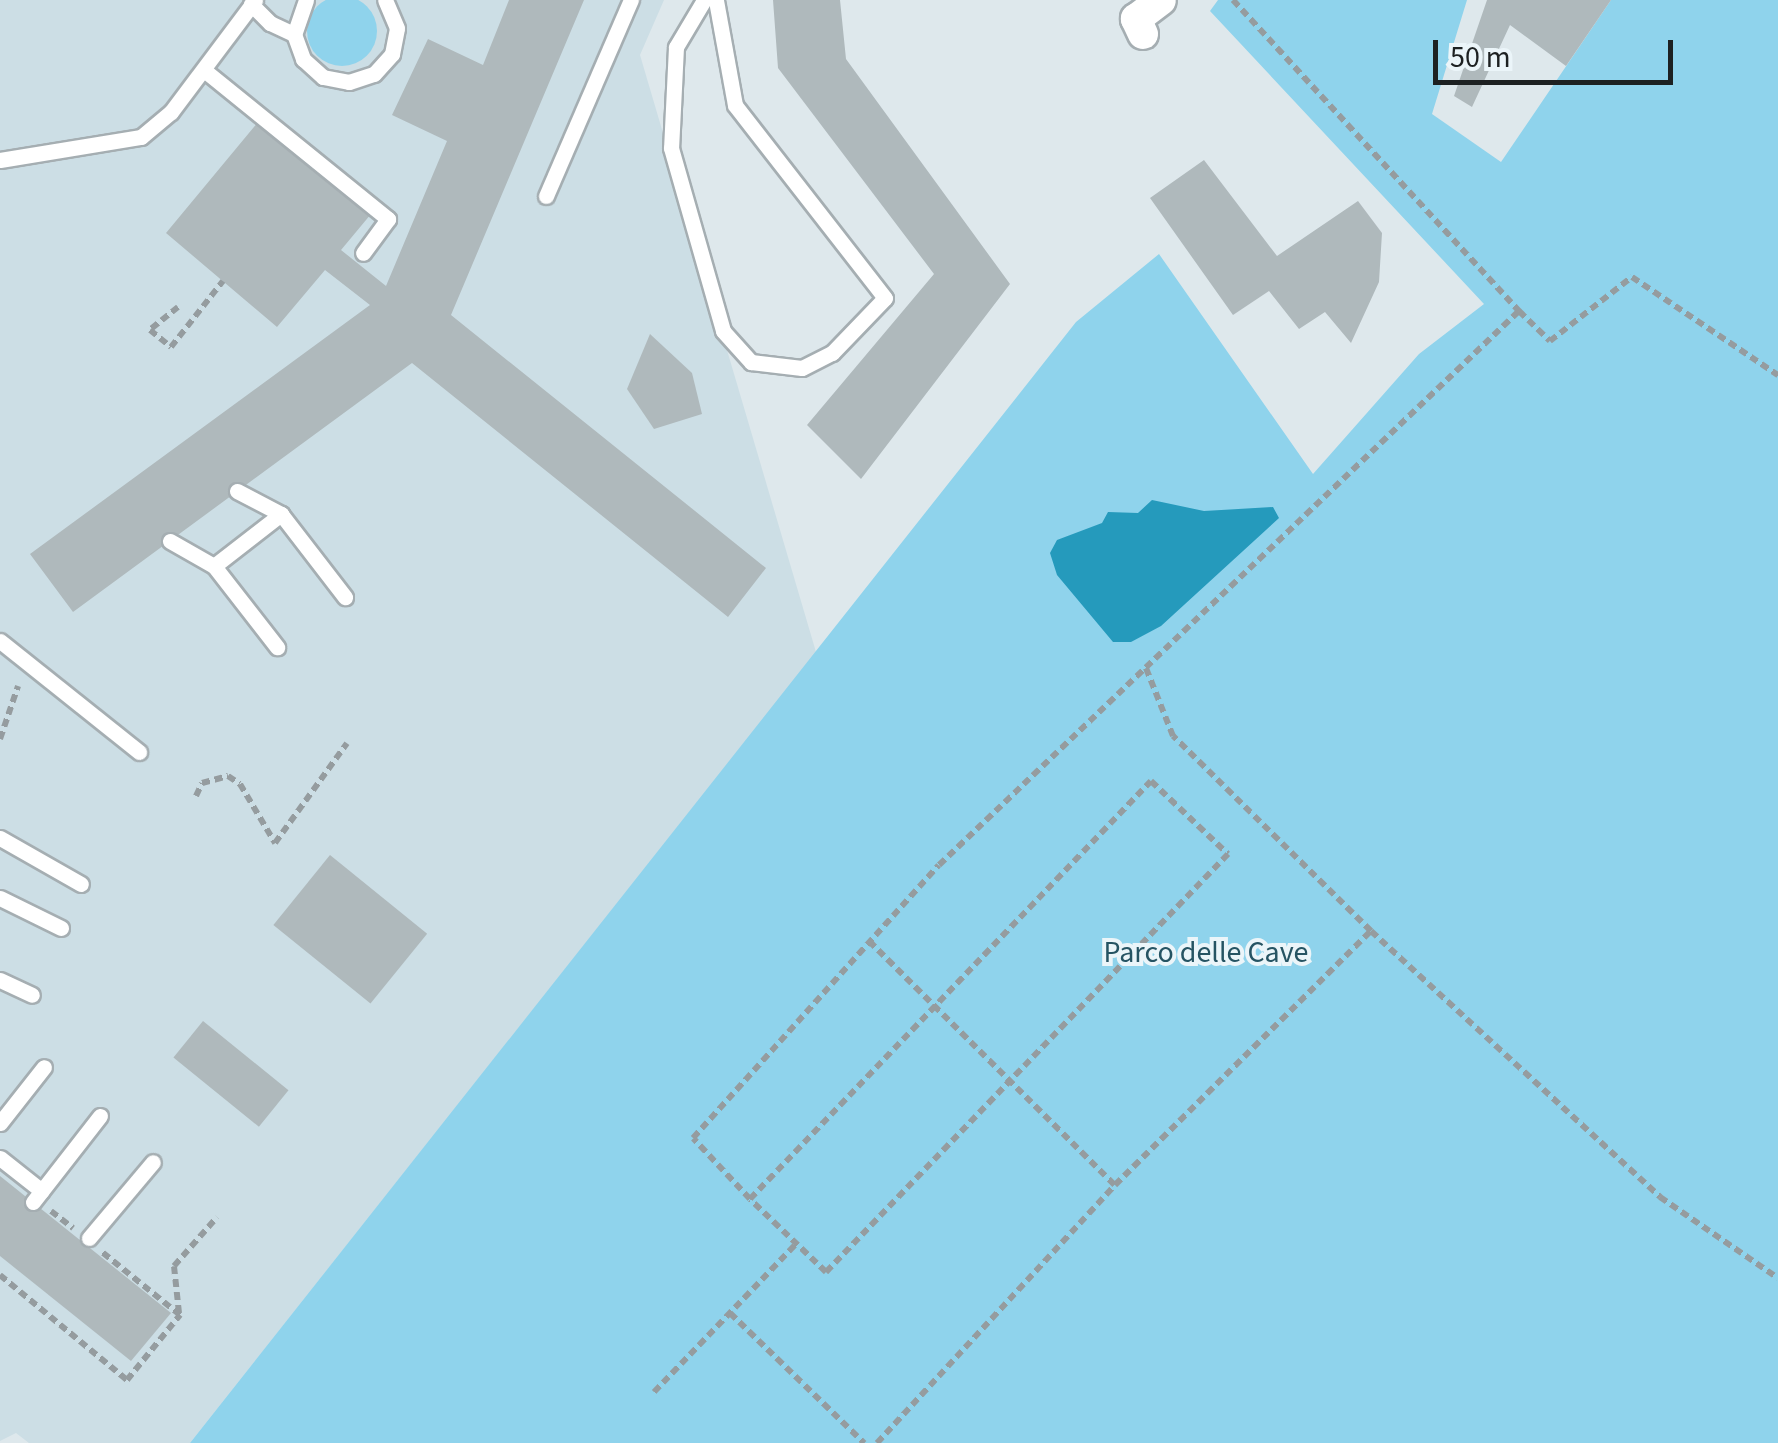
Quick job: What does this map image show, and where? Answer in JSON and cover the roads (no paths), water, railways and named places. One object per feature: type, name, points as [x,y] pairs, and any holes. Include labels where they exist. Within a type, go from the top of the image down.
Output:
[{"type":"street","points":[[1143,34],[1136,19],[1161,0]]},
{"type":"lane","points":[[306,0],[294,34],[303,59],[322,77],[349,82],[374,74],[392,54],[397,28],[386,0]]},
{"type":"lane","points":[[546,196],[631,0]]},
{"type":"lane","points":[[704,0],[676,46],[671,148],[723,330],[750,362],[802,368],[832,352],[886,298],[734,105],[716,0]]},
{"type":"lane","points":[[0,160],[141,137],[204,70],[254,2],[270,23],[294,34]]},
{"type":"lane","points":[[204,70],[388,219],[363,253]]},
{"type":"lane","points":[[238,492],[281,514],[345,597]]},
{"type":"lane","points":[[214,566],[281,514]]},
{"type":"lane","points":[[170,541],[214,566],[277,647]]},
{"type":"lane","points":[[0,641],[139,752]]},
{"type":"lane","points":[[0,838],[81,884]]},
{"type":"lane","points":[[0,898],[62,928]]},
{"type":"lane","points":[[0,980],[32,995]]},
{"type":"lane","points":[[0,1123],[44,1067]]},
{"type":"lane","points":[[0,1158],[37,1197],[100,1116]]},
{"type":"lane","points":[[87,1239],[154,1162]]},
{"type":"park label","name":"Parco delle Cave","points":[[1206,953]]}]
